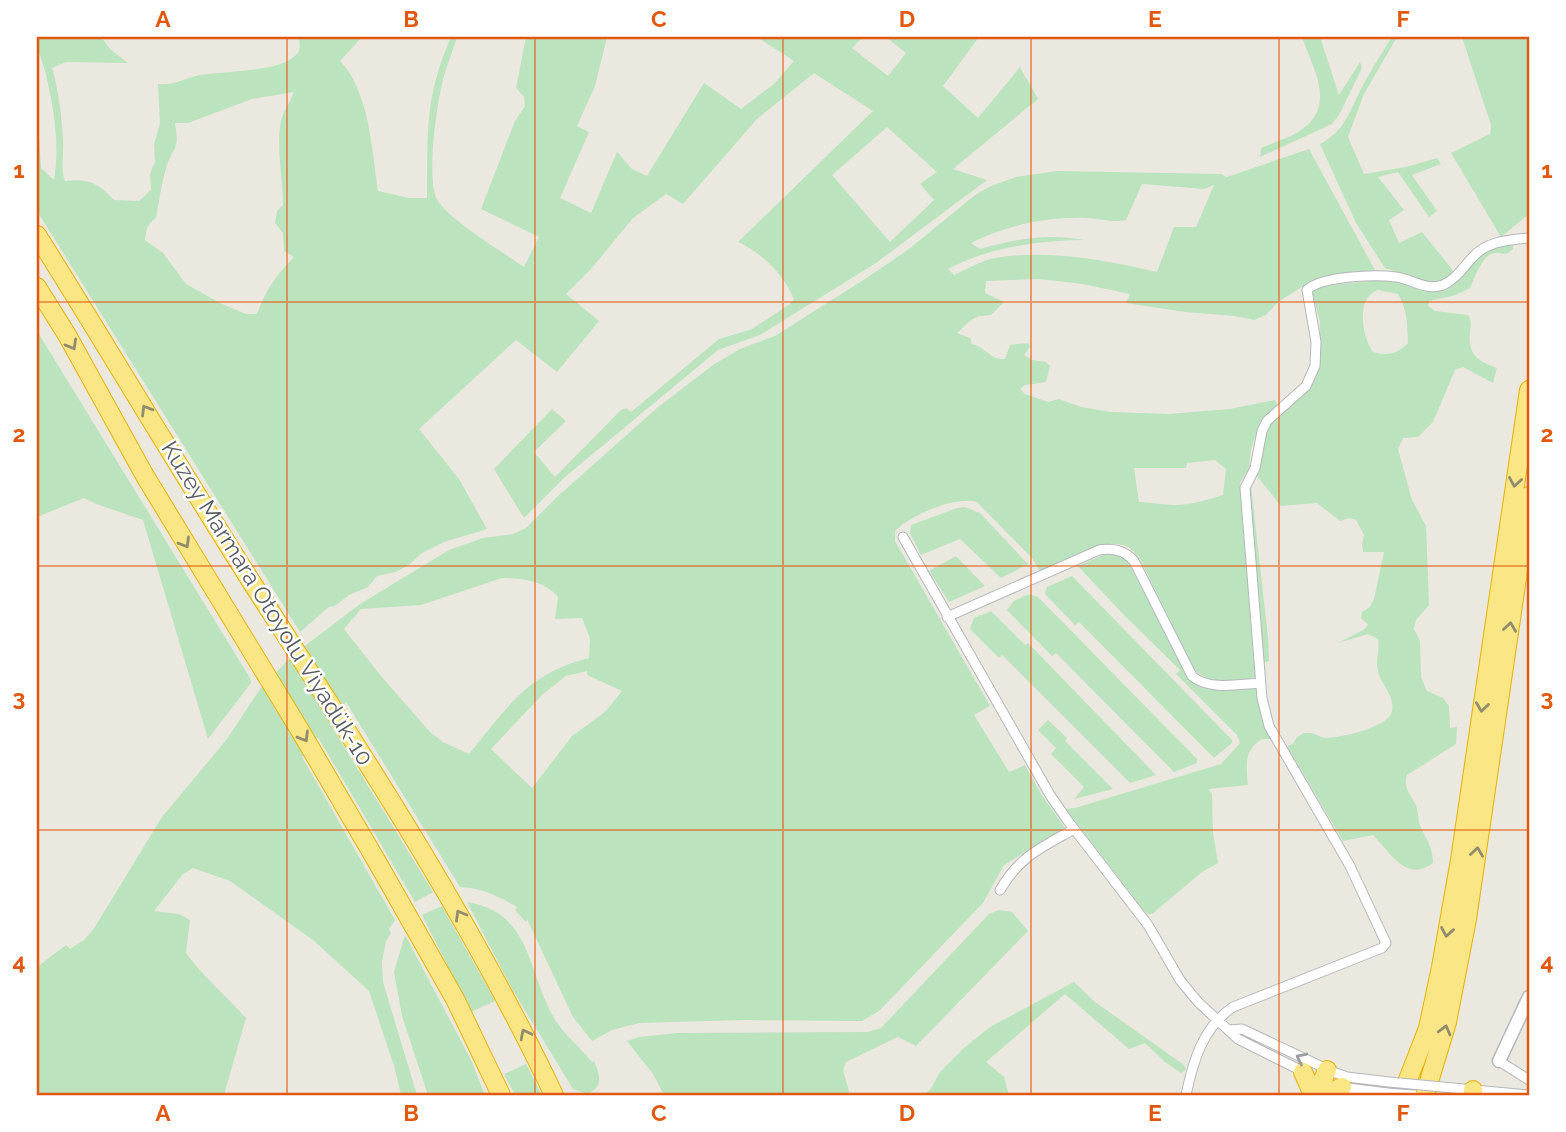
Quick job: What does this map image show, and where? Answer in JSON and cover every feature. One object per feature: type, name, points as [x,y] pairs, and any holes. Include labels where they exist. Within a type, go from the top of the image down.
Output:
[{"type":"highway","name":"Kuzey Marmara Otoyolu Viyadük-10","points":[[37,235],[253,584],[413,834],[494,974],[554,1095]]},
{"type":"highway","name":"Kuzey Marmara Otoyolu Viyadük-10","points":[[37,287],[145,476],[301,732],[456,999],[501,1095]]},
{"type":"highway","points":[[1393,1090],[1428,1028],[1441,967],[1460,860],[1529,390]]},
{"type":"highway","points":[[1425,1095],[1447,1022],[1467,919],[1529,496]]},
{"type":"highway","points":[[1303,1072],[1321,1087],[1342,1087]]},
{"type":"street","points":[[1186,1095],[1202,1041],[1218,1020],[1233,1007],[1382,948],[1386,943],[1350,866],[1269,726],[1262,698],[1245,488],[1255,468],[1262,431],[1267,421],[1306,386],[1315,366],[1316,342],[1307,290],[1313,284],[1329,280],[1383,276],[1399,277],[1432,287],[1443,285],[1455,278],[1473,257],[1486,247],[1500,240],[1529,238]]},
{"type":"street","points":[[903,537],[1050,795],[1148,925],[1180,980],[1198,1002],[1238,1040],[1303,1072]]},
{"type":"street","points":[[947,617],[1100,551],[1119,550],[1134,561],[1192,676],[1197,680],[1216,684],[1261,683]]},
{"type":"street","points":[[1000,890],[1023,859],[1074,829]]},
{"type":"street","points":[[1529,997],[1499,1061],[1529,1080]]},
{"type":"street","points":[[1230,1030],[1242,1030],[1321,1087],[1347,1077],[1413,1095]]},
{"type":"street","points":[[1342,1087],[1393,1090],[1453,1088],[1473,1093],[1529,1095]]},
{"type":"green space","points":[[37,37],[101,37],[111,50],[128,63],[66,62],[52,68],[61,114],[65,181],[81,180],[92,183],[114,200],[139,201],[151,190],[150,174],[155,162],[154,144],[160,124],[158,84],[174,83],[200,75],[276,65],[297,54],[300,48],[299,37],[362,37],[340,61],[350,73],[363,104],[378,191],[409,198],[427,198],[428,135],[432,98],[451,37],[457,37],[444,76],[437,113],[432,164],[434,192],[444,209],[524,267],[539,237],[481,209],[515,121],[525,106],[524,97],[516,88],[526,37],[607,37],[595,86],[577,126],[589,132],[560,198],[591,213],[617,152],[632,169],[647,176],[704,83],[741,109],[774,84],[794,61],[757,37],[863,37],[852,48],[888,76],[906,53],[886,37],[979,37],[943,86],[978,118],[1020,67],[1038,99],[953,169],[987,180],[876,263],[760,335],[718,350],[565,477],[524,518],[494,469],[552,409],[566,421],[534,452],[555,477],[621,410],[626,408],[631,412],[719,339],[752,329],[794,299],[771,265],[738,242],[873,111],[814,73],[757,119],[683,204],[666,194],[633,218],[591,269],[566,294],[599,321],[557,372],[516,340],[419,429],[459,479],[487,529],[444,542],[422,553],[396,572],[377,576],[368,587],[329,607],[300,632],[37,211],[37,104],[41,168],[54,180],[56,154],[51,101]],"holes":[[[294,92],[280,127],[283,205],[277,211],[275,223],[283,233],[284,251],[294,257],[272,283],[257,314],[246,314],[186,284],[163,253],[145,240],[146,233],[156,218],[164,175],[176,145],[175,123],[188,123],[252,99]],[[887,127],[937,172],[920,184],[934,200],[890,242],[832,175]]]},
{"type":"green space","points":[[1302,37],[1320,37],[1339,95],[1360,62],[1362,68],[1332,124],[1260,157],[1261,148],[1301,130],[1312,120],[1318,109],[1319,86]]},
{"type":"green space","points":[[1392,37],[1397,37],[1364,94],[1348,137],[1364,174],[1406,167],[1437,158],[1441,164],[1412,175],[1437,211],[1429,217],[1398,172],[1378,177],[1404,210],[1389,220],[1399,243],[1422,232],[1455,273],[1449,278],[1430,283],[1385,268],[1356,223],[1320,144],[1335,133],[1345,120]]},
{"type":"green space","points":[[1462,37],[1529,37],[1529,214],[1501,237],[1451,153],[1490,134],[1491,125]]},
{"type":"green space","points":[[1309,149],[1376,272],[1313,280],[1278,302],[1266,315],[1254,320],[1126,303],[1130,294],[1083,284],[1039,279],[986,281],[985,293],[1004,302],[991,315],[971,320],[957,333],[970,338],[972,344],[1000,359],[1005,359],[1010,345],[1028,343],[1030,347],[1024,355],[1032,360],[1046,362],[1050,366],[1046,382],[1025,385],[1020,389],[1025,394],[1048,402],[1059,399],[1081,407],[1111,412],[1169,414],[1230,409],[1275,400],[1277,404],[1258,428],[1251,449],[1249,468],[1240,483],[1255,678],[1214,680],[1199,674],[1193,668],[1140,559],[1128,547],[1108,544],[1096,547],[1040,571],[1032,558],[977,502],[968,501],[933,508],[895,531],[895,541],[990,706],[974,715],[1009,772],[1025,765],[1065,828],[1004,865],[983,903],[879,1011],[862,1021],[639,1023],[612,1030],[592,1041],[573,1017],[527,919],[526,922],[515,910],[517,907],[496,896],[460,887],[346,702],[329,722],[433,892],[415,902],[318,737],[302,757],[395,920],[389,929],[391,933],[386,941],[382,961],[383,982],[417,1095],[401,1095],[369,991],[313,940],[230,881],[193,868],[183,874],[154,911],[179,914],[190,920],[186,953],[246,1018],[224,1095],[37,1095],[37,967],[66,945],[70,949],[84,940],[93,930],[162,817],[227,739],[260,689],[293,655],[360,604],[449,550],[483,538],[513,534],[526,528],[657,408],[713,365],[740,349],[775,336],[868,277],[909,249],[975,195],[991,186],[1016,177],[1057,171],[1221,174],[1227,177]],"holes":[[[1142,184],[1204,189],[1214,185],[1196,227],[1174,227],[1157,272],[1117,263],[1056,255],[995,258],[954,275],[948,269],[997,250],[1048,242],[1084,240],[1032,238],[980,249],[971,243],[1013,227],[1058,219],[1126,220]],[[1215,460],[1226,469],[1223,495],[1180,505],[1139,502],[1134,468],[1186,468],[1187,463]],[[502,578],[532,582],[546,587],[558,597],[555,619],[582,618],[590,638],[589,658],[549,673],[520,694],[469,754],[443,742],[430,732],[344,629],[361,609],[421,605]],[[587,671],[587,675],[622,691],[605,712],[572,736],[532,788],[491,749],[543,694],[566,676]]]},
{"type":"green space","points":[[1513,242],[1513,249],[1507,254],[1495,253],[1486,257],[1470,288],[1456,295],[1429,301],[1428,306],[1435,311],[1468,315],[1471,323],[1472,352],[1479,360],[1497,368],[1493,383],[1463,367],[1455,370],[1433,422],[1418,437],[1403,438],[1398,449],[1412,500],[1426,526],[1429,605],[1416,620],[1414,629],[1420,641],[1421,677],[1427,691],[1443,698],[1449,706],[1450,728],[1457,727],[1456,744],[1407,775],[1407,787],[1433,856],[1433,863],[1415,870],[1400,864],[1373,835],[1343,841],[1287,746],[1304,733],[1325,738],[1374,727],[1389,717],[1392,711],[1390,695],[1378,671],[1378,639],[1368,634],[1338,643],[1365,629],[1368,624],[1361,618],[1362,612],[1370,607],[1374,599],[1384,552],[1363,552],[1364,535],[1356,520],[1349,518],[1340,521],[1317,503],[1281,506],[1256,475],[1251,486],[1269,661],[1263,663],[1250,483],[1261,462],[1263,442],[1272,422],[1307,391],[1315,378],[1320,361],[1320,322],[1312,291],[1314,287],[1388,279],[1425,291],[1440,291],[1455,282],[1487,250]],"holes":[[[1378,290],[1398,294],[1405,312],[1408,343],[1392,353],[1373,352],[1364,327],[1363,309],[1366,301]]]},
{"type":"green space","points":[[37,331],[250,678],[251,683],[208,739],[143,520],[84,498],[37,517]]},
{"type":"green space","points":[[965,507],[980,513],[1028,564],[1001,578],[960,539],[921,555],[910,533],[911,525]]},
{"type":"green space","points":[[1108,553],[1125,556],[1190,681],[1203,688],[1258,688],[1282,753],[1270,739],[1262,739],[1249,753],[1248,785],[1208,789],[1212,794],[1213,832],[1218,863],[1202,872],[1152,914],[1147,914],[1141,907],[1066,809],[1221,764],[1240,743],[1237,735],[1176,674],[1180,670],[1078,566]]},
{"type":"green space","points":[[956,556],[985,586],[949,602],[929,571]]},
{"type":"green space","points":[[1072,576],[1232,743],[1214,758],[1079,622],[1075,625],[1045,594],[1047,587]]},
{"type":"green space","points":[[1029,594],[1038,597],[1197,759],[1197,763],[1174,772],[1056,653],[1052,656],[1007,610],[1014,601]]},
{"type":"green space","points":[[991,611],[1025,645],[1028,643],[1156,775],[1130,783],[1002,655],[999,658],[970,629],[974,618]]},
{"type":"green space","points":[[1048,720],[1113,789],[1074,799],[1084,787],[1051,754],[1056,748],[1038,730]]},
{"type":"green space","points":[[467,902],[488,908],[504,918],[515,930],[553,1016],[566,1034],[592,1062],[594,1061],[599,1080],[592,1091],[587,1094],[573,1089],[512,989]]},
{"type":"green space","points":[[442,906],[495,1001],[471,1012],[422,915]]},
{"type":"green space","points":[[999,910],[1012,912],[1028,931],[916,1046],[898,1037],[846,1062],[843,1070],[850,1095],[664,1095],[653,1074],[627,1041],[677,1033],[867,1032],[881,1028],[989,914]]},
{"type":"green space","points":[[405,935],[471,1060],[485,1095],[428,1095],[402,1016],[394,972]]},
{"type":"green space","points":[[1074,982],[1095,1002],[1184,1065],[1186,1070],[1181,1073],[1145,1043],[1129,1049],[1065,994],[986,1062],[1004,1077],[1009,1095],[923,1095],[930,1090],[940,1072],[990,1027]]},
{"type":"green space","points":[[526,1064],[542,1095],[515,1095],[504,1074]]}]
